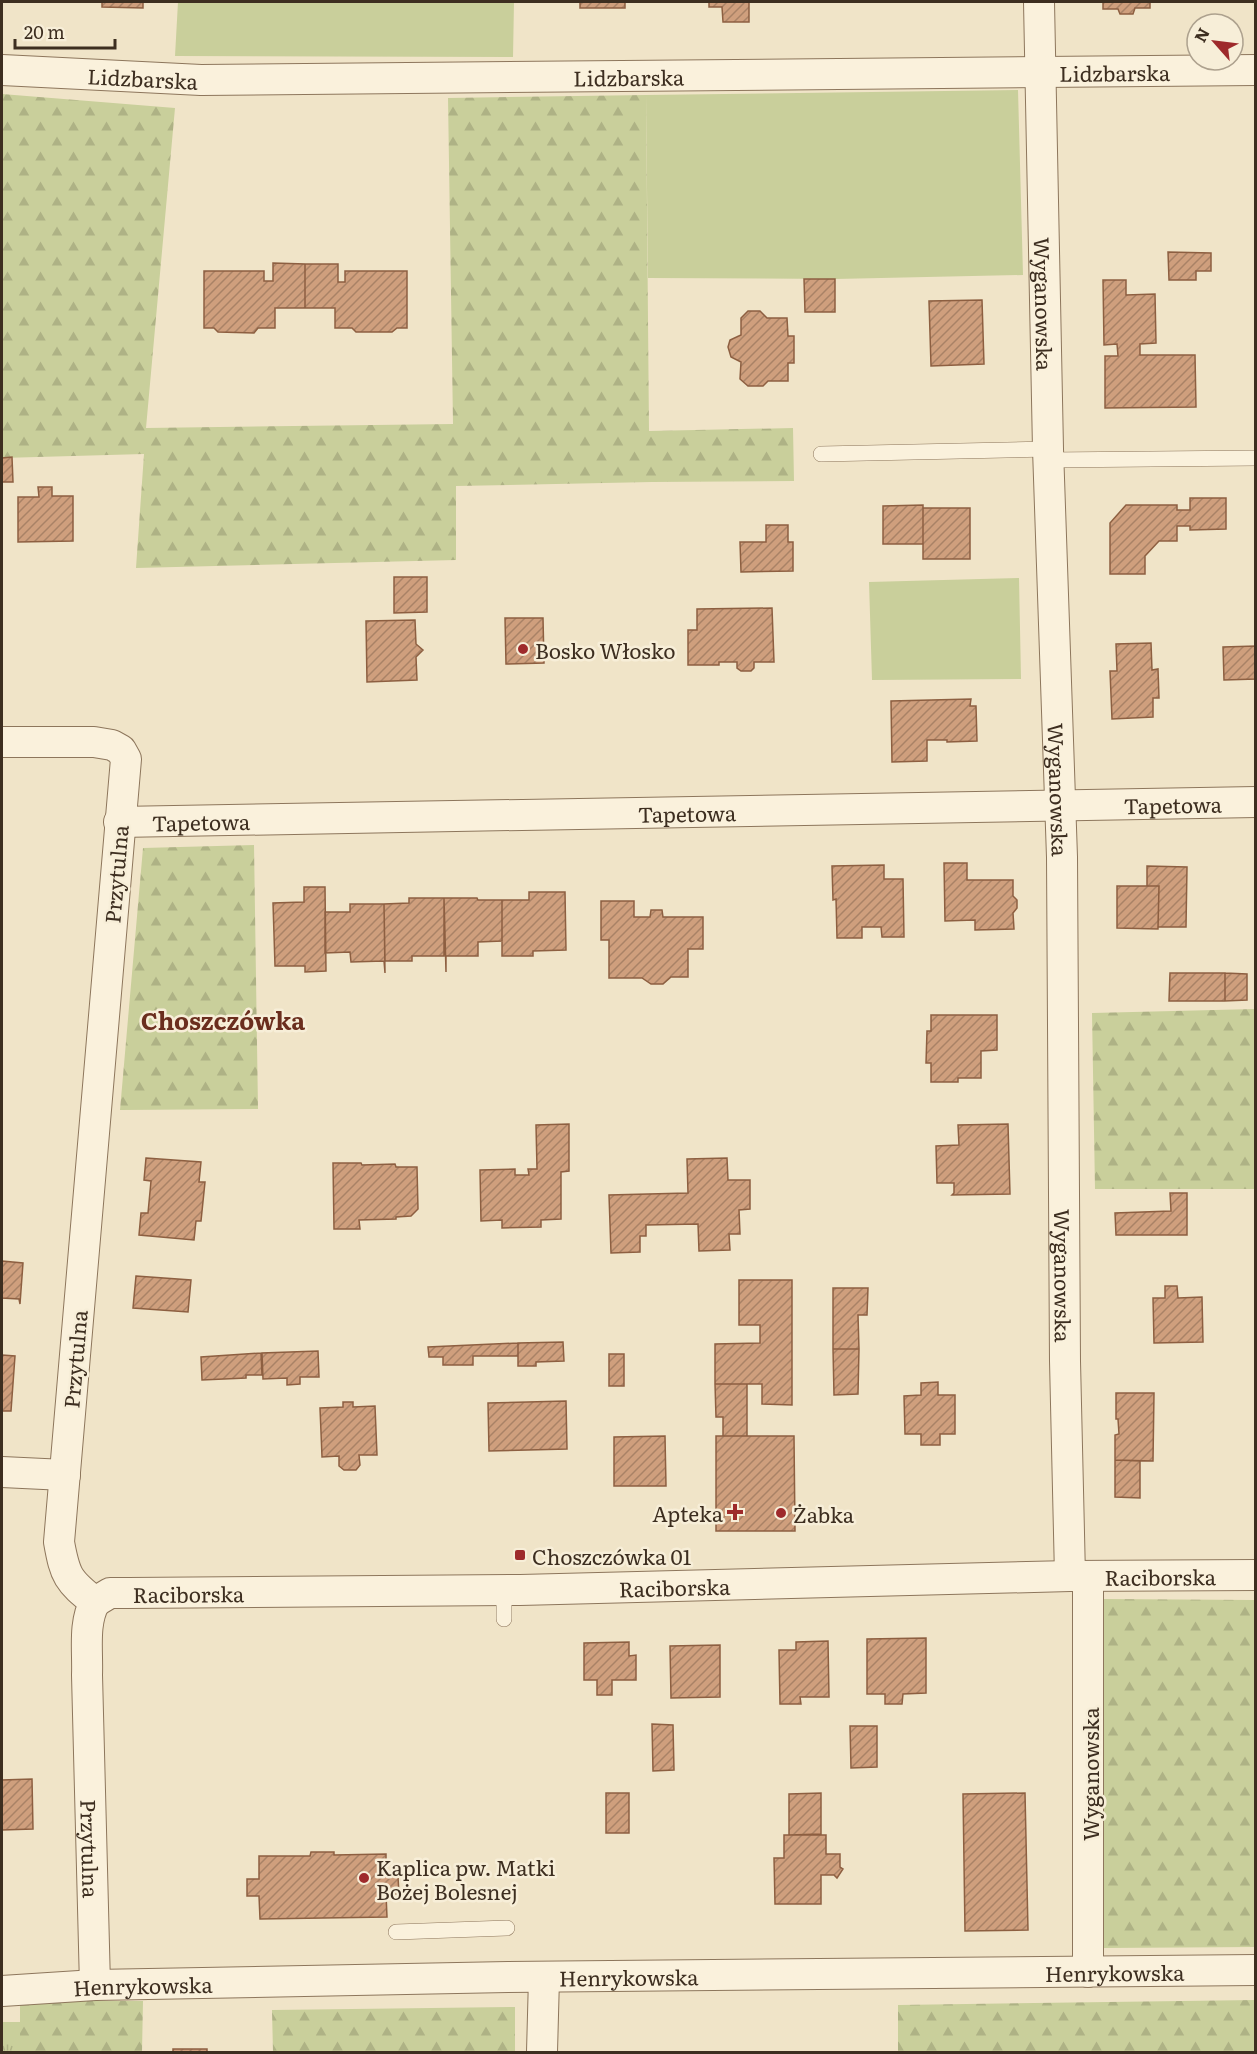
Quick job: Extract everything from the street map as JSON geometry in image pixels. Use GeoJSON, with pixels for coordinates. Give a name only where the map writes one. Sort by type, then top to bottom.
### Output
{"type":"FeatureCollection","features":[{"type":"Feature","properties":{"kind":"street","name":"Wyganowska"},"geometry":{"type":"LineString","coordinates":[[1039,2],[1049,455],[1061,805],[1065,1361],[1079,1576],[1088,1972]]}},
{"type":"Feature","properties":{"kind":"street","name":"Lidzbarska"},"geometry":{"type":"LineString","coordinates":[[2,70],[201,80],[1040,70],[1256,70]]}},
{"type":"Feature","properties":{"kind":"street","name":"Przytulna"},"geometry":{"type":"LineString","coordinates":[[2,742],[94,742],[112,745],[121,750],[126,759],[59,1542],[63,1565],[73,1584],[94,1602],[88,1627],[87,1675],[95,1984]]}},
{"type":"Feature","properties":{"kind":"street","name":"Tapetowa"},"geometry":{"type":"LineString","coordinates":[[119,822],[1256,802]]}},
{"type":"Feature","properties":{"kind":"street"},"geometry":{"type":"LineString","coordinates":[[2,1472],[65,1475]]}},
{"type":"Feature","properties":{"kind":"street","name":"Raciborska"},"geometry":{"type":"LineString","coordinates":[[94,1602],[110,1593],[128,1593],[504,1604],[1079,1576],[1256,1575]]}},
{"type":"Feature","properties":{"kind":"street","name":"Henrykowska"},"geometry":{"type":"LineString","coordinates":[[2,1990],[95,1984],[1256,1970]]}},
{"type":"Feature","properties":{"kind":"street"},"geometry":{"type":"LineString","coordinates":[[542,2052],[544,1978]]}},
{"type":"Feature","properties":{"kind":"lane"},"geometry":{"type":"LineString","coordinates":[[821,454],[1256,458]]}},
{"type":"Feature","properties":{"kind":"lane"},"geometry":{"type":"LineString","coordinates":[[396,1932],[507,1928]]}},
{"type":"Feature","properties":{"kind":"green space"},"geometry":{"type":"Polygon","coordinates":[[[178,2],[514,2],[513,57],[175,56],[178,2]]]}},
{"type":"Feature","properties":{"kind":"green space"},"geometry":{"type":"Polygon","coordinates":[[[1018,90],[1023,275],[835,279],[648,278],[646,95],[1018,90]]]}},
{"type":"Feature","properties":{"kind":"green space"},"geometry":{"type":"Polygon","coordinates":[[[2,94],[175,108],[146,428],[453,424],[448,98],[646,95],[649,431],[793,428],[794,481],[456,486],[456,560],[136,568],[144,454],[2,458],[2,94]]]}},
{"type":"Feature","properties":{"kind":"green space"},"geometry":{"type":"Polygon","coordinates":[[[1019,578],[1021,679],[872,680],[869,582],[1019,578]]]}},
{"type":"Feature","properties":{"kind":"green space"},"geometry":{"type":"Polygon","coordinates":[[[254,845],[258,1109],[120,1110],[143,848],[254,845]]]}},
{"type":"Feature","properties":{"kind":"green space"},"geometry":{"type":"Polygon","coordinates":[[[1255,1009],[1255,1189],[1095,1189],[1092,1013],[1255,1009]]]}},
{"type":"Feature","properties":{"kind":"green space"},"geometry":{"type":"Polygon","coordinates":[[[1103,1599],[1255,1600],[1255,1947],[1102,1948],[1103,1599]]]}},
{"type":"Feature","properties":{"kind":"green space"},"geometry":{"type":"Polygon","coordinates":[[[1255,2000],[1255,2052],[898,2052],[898,2005],[1255,2000]]]}},
{"type":"Feature","properties":{"kind":"green space"},"geometry":{"type":"Polygon","coordinates":[[[20,2001],[143,2001],[142,2052],[20,2052],[20,2001]]]}},
{"type":"Feature","properties":{"kind":"green space"},"geometry":{"type":"Polygon","coordinates":[[[515,2007],[515,2052],[273,2052],[272,2010],[515,2007]]]}},
{"type":"Feature","properties":{"kind":"green space"},"geometry":{"type":"Polygon","coordinates":[[[2,2022],[20,2022],[20,2052],[2,2052],[2,2022]]]}},
{"type":"Feature","properties":{"kind":"building"},"geometry":{"type":"Polygon","coordinates":[[[102,2],[143,2],[143,8],[102,7],[102,2]]]}},
{"type":"Feature","properties":{"kind":"building"},"geometry":{"type":"Polygon","coordinates":[[[580,2],[625,2],[625,8],[580,8],[580,2]]]}},
{"type":"Feature","properties":{"kind":"building"},"geometry":{"type":"Polygon","coordinates":[[[709,2],[749,2],[749,22],[723,22],[722,7],[709,7],[709,2]]]}},
{"type":"Feature","properties":{"kind":"building"},"geometry":{"type":"Polygon","coordinates":[[[1103,2],[1150,2],[1150,8],[1135,8],[1133,14],[1120,14],[1118,9],[1103,9],[1103,2]]]}},
{"type":"Feature","properties":{"kind":"building"},"geometry":{"type":"Polygon","coordinates":[[[1168,252],[1211,253],[1211,271],[1196,271],[1196,280],[1169,280],[1168,252]]]}},
{"type":"Feature","properties":{"kind":"building"},"geometry":{"type":"Polygon","coordinates":[[[273,263],[305,264],[305,308],[275,308],[275,328],[258,328],[254,333],[218,332],[214,328],[204,328],[204,271],[264,271],[264,281],[273,281],[273,263]]]}},
{"type":"Feature","properties":{"kind":"building"},"geometry":{"type":"Polygon","coordinates":[[[305,264],[338,264],[338,282],[345,282],[345,271],[407,271],[407,328],[397,328],[392,332],[356,332],[352,328],[335,328],[335,308],[305,308],[305,264]]]}},
{"type":"Feature","properties":{"kind":"building"},"geometry":{"type":"Polygon","coordinates":[[[804,279],[835,279],[835,312],[805,312],[804,279]]]}},
{"type":"Feature","properties":{"kind":"building"},"geometry":{"type":"Polygon","coordinates":[[[1103,280],[1126,280],[1126,295],[1155,294],[1156,343],[1140,344],[1140,355],[1195,355],[1196,407],[1105,408],[1105,356],[1118,356],[1117,344],[1104,345],[1103,280]]]}},
{"type":"Feature","properties":{"kind":"building"},"geometry":{"type":"Polygon","coordinates":[[[982,300],[984,364],[931,366],[929,301],[982,300]]]}},
{"type":"Feature","properties":{"kind":"building"},"geometry":{"type":"Polygon","coordinates":[[[748,311],[760,311],[767,318],[787,318],[788,336],[794,336],[794,363],[788,363],[788,381],[768,381],[763,386],[748,386],[740,379],[741,362],[731,357],[728,347],[730,340],[741,335],[741,318],[748,311]]]}},
{"type":"Feature","properties":{"kind":"building"},"geometry":{"type":"Polygon","coordinates":[[[12,457],[13,482],[2,482],[2,458],[12,457]]]}},
{"type":"Feature","properties":{"kind":"building"},"geometry":{"type":"Polygon","coordinates":[[[38,487],[52,487],[52,496],[73,496],[73,541],[18,542],[18,497],[39,497],[38,487]]]}},
{"type":"Feature","properties":{"kind":"building"},"geometry":{"type":"Polygon","coordinates":[[[1190,498],[1226,498],[1226,529],[1190,530],[1190,526],[1177,526],[1177,541],[1159,541],[1145,556],[1145,574],[1110,574],[1110,523],[1126,505],[1177,505],[1177,510],[1190,510],[1190,498]]]}},
{"type":"Feature","properties":{"kind":"building"},"geometry":{"type":"Polygon","coordinates":[[[923,505],[923,544],[883,544],[883,506],[923,505]]]}},
{"type":"Feature","properties":{"kind":"building"},"geometry":{"type":"Polygon","coordinates":[[[923,508],[970,508],[970,559],[923,559],[923,508]]]}},
{"type":"Feature","properties":{"kind":"building"},"geometry":{"type":"Polygon","coordinates":[[[766,525],[788,525],[788,542],[793,542],[793,571],[741,572],[740,542],[766,542],[766,525]]]}},
{"type":"Feature","properties":{"kind":"building"},"geometry":{"type":"Polygon","coordinates":[[[394,577],[427,577],[427,612],[394,613],[394,577]]]}},
{"type":"Feature","properties":{"kind":"building"},"geometry":{"type":"Polygon","coordinates":[[[772,608],[774,662],[754,662],[754,668],[751,671],[741,671],[737,668],[737,662],[719,662],[719,665],[688,665],[688,630],[697,630],[697,609],[772,608]]]}},
{"type":"Feature","properties":{"kind":"building"},"geometry":{"type":"Polygon","coordinates":[[[505,618],[543,618],[544,663],[506,664],[505,618]]]}},
{"type":"Feature","properties":{"kind":"building"},"geometry":{"type":"Polygon","coordinates":[[[415,620],[416,644],[423,650],[416,657],[417,680],[367,682],[366,621],[415,620]]]}},
{"type":"Feature","properties":{"kind":"building"},"geometry":{"type":"Polygon","coordinates":[[[1151,643],[1152,670],[1158,669],[1159,698],[1153,698],[1153,717],[1112,719],[1110,671],[1117,671],[1116,644],[1151,643]]]}},
{"type":"Feature","properties":{"kind":"building"},"geometry":{"type":"Polygon","coordinates":[[[1256,646],[1256,679],[1224,680],[1223,647],[1256,646]]]}},
{"type":"Feature","properties":{"kind":"building"},"geometry":{"type":"Polygon","coordinates":[[[971,699],[970,706],[976,706],[977,741],[927,740],[927,761],[892,762],[891,701],[971,699]]]}},
{"type":"Feature","properties":{"kind":"building"},"geometry":{"type":"Polygon","coordinates":[[[944,863],[967,863],[967,880],[1013,880],[1013,896],[1017,900],[1017,908],[1013,913],[1014,929],[975,930],[975,920],[945,921],[944,863]]]}},
{"type":"Feature","properties":{"kind":"building"},"geometry":{"type":"Polygon","coordinates":[[[884,865],[884,879],[903,879],[904,937],[882,937],[881,927],[862,927],[862,938],[837,938],[832,866],[884,865]]]}},
{"type":"Feature","properties":{"kind":"building"},"geometry":{"type":"Polygon","coordinates":[[[1147,866],[1187,867],[1186,927],[1158,927],[1159,886],[1147,886],[1147,866]]]}},
{"type":"Feature","properties":{"kind":"building"},"geometry":{"type":"Polygon","coordinates":[[[1117,886],[1159,886],[1158,929],[1117,928],[1117,886]]]}},
{"type":"Feature","properties":{"kind":"building"},"geometry":{"type":"Polygon","coordinates":[[[304,887],[325,887],[326,971],[305,972],[305,966],[275,966],[273,903],[304,902],[304,887]]]}},
{"type":"Feature","properties":{"kind":"building"},"geometry":{"type":"Polygon","coordinates":[[[529,892],[565,892],[566,950],[533,951],[533,956],[502,956],[502,900],[529,900],[529,892]]]}},
{"type":"Feature","properties":{"kind":"building"},"geometry":{"type":"Polygon","coordinates":[[[409,898],[444,898],[444,956],[412,956],[412,961],[385,961],[384,904],[409,903],[409,898]]]}},
{"type":"Feature","properties":{"kind":"building"},"geometry":{"type":"Polygon","coordinates":[[[444,898],[502,900],[502,941],[478,942],[478,956],[446,956],[446,972],[444,898]]]}},
{"type":"Feature","properties":{"kind":"building"},"geometry":{"type":"Polygon","coordinates":[[[601,901],[634,901],[634,917],[650,917],[651,910],[662,910],[663,917],[703,917],[703,949],[688,949],[688,977],[671,977],[663,984],[651,984],[642,978],[609,978],[609,940],[601,940],[601,901]]]}},
{"type":"Feature","properties":{"kind":"building"},"geometry":{"type":"Polygon","coordinates":[[[350,904],[384,904],[385,973],[384,961],[351,962],[350,952],[325,953],[325,912],[350,912],[350,904]]]}},
{"type":"Feature","properties":{"kind":"building"},"geometry":{"type":"Polygon","coordinates":[[[1170,973],[1225,973],[1225,1001],[1169,1001],[1170,973]]]}},
{"type":"Feature","properties":{"kind":"building"},"geometry":{"type":"Polygon","coordinates":[[[1225,973],[1247,974],[1247,1000],[1225,1001],[1225,973]]]}},
{"type":"Feature","properties":{"kind":"building"},"geometry":{"type":"Polygon","coordinates":[[[931,1015],[997,1015],[997,1050],[981,1051],[981,1078],[958,1078],[958,1082],[931,1082],[931,1063],[926,1063],[927,1031],[931,1031],[931,1015]]]}},
{"type":"Feature","properties":{"kind":"building"},"geometry":{"type":"Polygon","coordinates":[[[569,1124],[569,1171],[561,1172],[561,1219],[541,1220],[541,1227],[502,1228],[502,1220],[481,1221],[480,1170],[515,1169],[515,1175],[529,1175],[528,1169],[537,1169],[536,1125],[569,1124]]]}},
{"type":"Feature","properties":{"kind":"building"},"geometry":{"type":"Polygon","coordinates":[[[1008,1124],[1010,1194],[952,1195],[954,1183],[937,1183],[936,1146],[959,1145],[958,1125],[1008,1124]]]}},
{"type":"Feature","properties":{"kind":"building"},"geometry":{"type":"Polygon","coordinates":[[[146,1158],[201,1162],[199,1182],[205,1182],[201,1221],[196,1221],[194,1240],[139,1235],[141,1213],[148,1213],[151,1181],[144,1180],[146,1158]]]}},
{"type":"Feature","properties":{"kind":"building"},"geometry":{"type":"Polygon","coordinates":[[[727,1158],[728,1180],[750,1180],[750,1209],[739,1210],[740,1234],[729,1234],[730,1250],[699,1251],[698,1224],[646,1225],[646,1236],[640,1236],[640,1252],[611,1253],[609,1195],[688,1193],[687,1159],[727,1158]]]}},
{"type":"Feature","properties":{"kind":"building"},"geometry":{"type":"Polygon","coordinates":[[[333,1163],[395,1164],[396,1167],[417,1167],[418,1209],[411,1216],[396,1217],[396,1219],[359,1220],[360,1229],[334,1229],[333,1163]]]}},
{"type":"Feature","properties":{"kind":"building"},"geometry":{"type":"Polygon","coordinates":[[[1170,1193],[1187,1193],[1187,1235],[1116,1235],[1115,1213],[1171,1211],[1170,1193]]]}},
{"type":"Feature","properties":{"kind":"building"},"geometry":{"type":"Polygon","coordinates":[[[2,1261],[23,1263],[20,1304],[19,1299],[2,1298],[2,1261]]]}},
{"type":"Feature","properties":{"kind":"building"},"geometry":{"type":"Polygon","coordinates":[[[136,1276],[191,1280],[188,1312],[133,1308],[136,1276]]]}},
{"type":"Feature","properties":{"kind":"building"},"geometry":{"type":"Polygon","coordinates":[[[739,1280],[792,1280],[792,1405],[762,1404],[762,1384],[715,1384],[715,1344],[760,1343],[760,1325],[739,1325],[739,1280]]]}},
{"type":"Feature","properties":{"kind":"building"},"geometry":{"type":"Polygon","coordinates":[[[1165,1286],[1177,1286],[1178,1298],[1202,1297],[1203,1342],[1154,1343],[1153,1298],[1165,1298],[1165,1286]]]}},
{"type":"Feature","properties":{"kind":"building"},"geometry":{"type":"Polygon","coordinates":[[[833,1288],[868,1288],[867,1315],[858,1315],[859,1349],[833,1349],[833,1288]]]}},
{"type":"Feature","properties":{"kind":"building"},"geometry":{"type":"Polygon","coordinates":[[[563,1342],[564,1361],[536,1362],[536,1366],[518,1366],[518,1343],[563,1342]]]}},
{"type":"Feature","properties":{"kind":"building"},"geometry":{"type":"Polygon","coordinates":[[[518,1343],[518,1356],[473,1356],[473,1365],[443,1365],[443,1357],[429,1357],[428,1347],[518,1343]]]}},
{"type":"Feature","properties":{"kind":"building"},"geometry":{"type":"Polygon","coordinates":[[[833,1349],[859,1349],[858,1394],[834,1395],[833,1349]]]}},
{"type":"Feature","properties":{"kind":"building"},"geometry":{"type":"Polygon","coordinates":[[[318,1351],[319,1377],[300,1377],[300,1384],[287,1385],[287,1378],[263,1379],[262,1353],[318,1351]]]}},
{"type":"Feature","properties":{"kind":"building"},"geometry":{"type":"Polygon","coordinates":[[[261,1353],[262,1375],[202,1380],[201,1357],[261,1353]]]}},
{"type":"Feature","properties":{"kind":"building"},"geometry":{"type":"Polygon","coordinates":[[[609,1354],[624,1354],[624,1386],[609,1386],[609,1354]]]}},
{"type":"Feature","properties":{"kind":"building"},"geometry":{"type":"Polygon","coordinates":[[[2,1355],[15,1356],[11,1411],[2,1411],[2,1355]]]}},
{"type":"Feature","properties":{"kind":"building"},"geometry":{"type":"Polygon","coordinates":[[[938,1382],[938,1395],[955,1395],[955,1434],[940,1434],[940,1445],[921,1445],[921,1434],[905,1434],[904,1396],[921,1395],[921,1383],[938,1382]]]}},
{"type":"Feature","properties":{"kind":"building"},"geometry":{"type":"Polygon","coordinates":[[[715,1384],[747,1384],[747,1436],[723,1436],[723,1417],[716,1417],[715,1384]]]}},
{"type":"Feature","properties":{"kind":"building"},"geometry":{"type":"Polygon","coordinates":[[[1116,1393],[1154,1393],[1153,1461],[1115,1460],[1115,1435],[1119,1434],[1118,1419],[1116,1419],[1116,1393]]]}},
{"type":"Feature","properties":{"kind":"building"},"geometry":{"type":"Polygon","coordinates":[[[566,1401],[567,1449],[489,1451],[488,1403],[566,1401]]]}},
{"type":"Feature","properties":{"kind":"building"},"geometry":{"type":"Polygon","coordinates":[[[343,1402],[353,1402],[353,1407],[375,1406],[377,1455],[359,1455],[360,1465],[356,1470],[344,1470],[339,1466],[339,1456],[322,1457],[320,1408],[343,1407],[343,1402]]]}},
{"type":"Feature","properties":{"kind":"building"},"geometry":{"type":"Polygon","coordinates":[[[665,1436],[666,1486],[614,1486],[614,1437],[665,1436]]]}},
{"type":"Feature","properties":{"kind":"building"},"geometry":{"type":"Polygon","coordinates":[[[716,1436],[794,1436],[795,1531],[716,1531],[716,1436]]]}},
{"type":"Feature","properties":{"kind":"building"},"geometry":{"type":"Polygon","coordinates":[[[1115,1460],[1140,1461],[1140,1498],[1115,1497],[1115,1460]]]}},
{"type":"Feature","properties":{"kind":"building"},"geometry":{"type":"Polygon","coordinates":[[[926,1638],[926,1693],[903,1694],[902,1704],[885,1704],[885,1694],[867,1694],[867,1639],[926,1638]]]}},
{"type":"Feature","properties":{"kind":"building"},"geometry":{"type":"Polygon","coordinates":[[[828,1641],[829,1697],[800,1697],[801,1704],[780,1704],[779,1650],[796,1650],[796,1642],[828,1641]]]}},
{"type":"Feature","properties":{"kind":"building"},"geometry":{"type":"Polygon","coordinates":[[[629,1642],[629,1656],[636,1655],[636,1680],[612,1680],[612,1695],[597,1695],[597,1680],[584,1680],[584,1643],[629,1642]]]}},
{"type":"Feature","properties":{"kind":"building"},"geometry":{"type":"Polygon","coordinates":[[[720,1645],[720,1697],[671,1698],[670,1646],[720,1645]]]}},
{"type":"Feature","properties":{"kind":"building"},"geometry":{"type":"Polygon","coordinates":[[[652,1724],[673,1725],[674,1770],[653,1771],[652,1724]]]}},
{"type":"Feature","properties":{"kind":"building"},"geometry":{"type":"Polygon","coordinates":[[[850,1726],[877,1726],[877,1767],[851,1768],[850,1726]]]}},
{"type":"Feature","properties":{"kind":"building"},"geometry":{"type":"Polygon","coordinates":[[[32,1779],[33,1829],[2,1830],[2,1780],[32,1779]]]}},
{"type":"Feature","properties":{"kind":"building"},"geometry":{"type":"Polygon","coordinates":[[[606,1793],[629,1793],[629,1833],[606,1833],[606,1793]]]}},
{"type":"Feature","properties":{"kind":"building"},"geometry":{"type":"Polygon","coordinates":[[[821,1793],[821,1834],[789,1835],[789,1794],[821,1793]]]}},
{"type":"Feature","properties":{"kind":"building"},"geometry":{"type":"Polygon","coordinates":[[[1025,1793],[1028,1930],[965,1931],[963,1794],[1025,1793]]]}},
{"type":"Feature","properties":{"kind":"building"},"geometry":{"type":"Polygon","coordinates":[[[784,1835],[826,1835],[826,1854],[840,1854],[840,1867],[843,1869],[837,1878],[834,1875],[821,1875],[821,1904],[775,1904],[774,1858],[784,1858],[784,1835]]]}},
{"type":"Feature","properties":{"kind":"building"},"geometry":{"type":"Polygon","coordinates":[[[311,1852],[334,1852],[334,1855],[386,1854],[386,1877],[398,1877],[399,1894],[386,1894],[387,1917],[260,1919],[259,1896],[247,1896],[247,1879],[259,1879],[259,1856],[310,1856],[311,1852]]]}},
{"type":"Feature","properties":{"kind":"building"},"geometry":{"type":"Polygon","coordinates":[[[173,2049],[207,2049],[207,2052],[173,2052],[173,2049]]]}},
{"type":"Feature","properties":{"kind":"place","name":"Bosko Włosko"},"geometry":{"type":"Point","coordinates":[523,649]}},
{"type":"Feature","properties":{"kind":"place","name":"Apteka"},"geometry":{"type":"Point","coordinates":[735,1512]}},
{"type":"Feature","properties":{"kind":"place","name":"Żabka"},"geometry":{"type":"Point","coordinates":[781,1513]}},
{"type":"Feature","properties":{"kind":"place","name":"Choszczówka 01"},"geometry":{"type":"Point","coordinates":[520,1555]}},
{"type":"Feature","properties":{"kind":"place","name":"Kaplica pw. Matki Bożej Bolesnej"},"geometry":{"type":"Point","coordinates":[364,1878]}},
{"type":"Feature","properties":{"kind":"district","name":"Choszczówka"},"geometry":{"type":"Point","coordinates":[223,1019]}}]}
